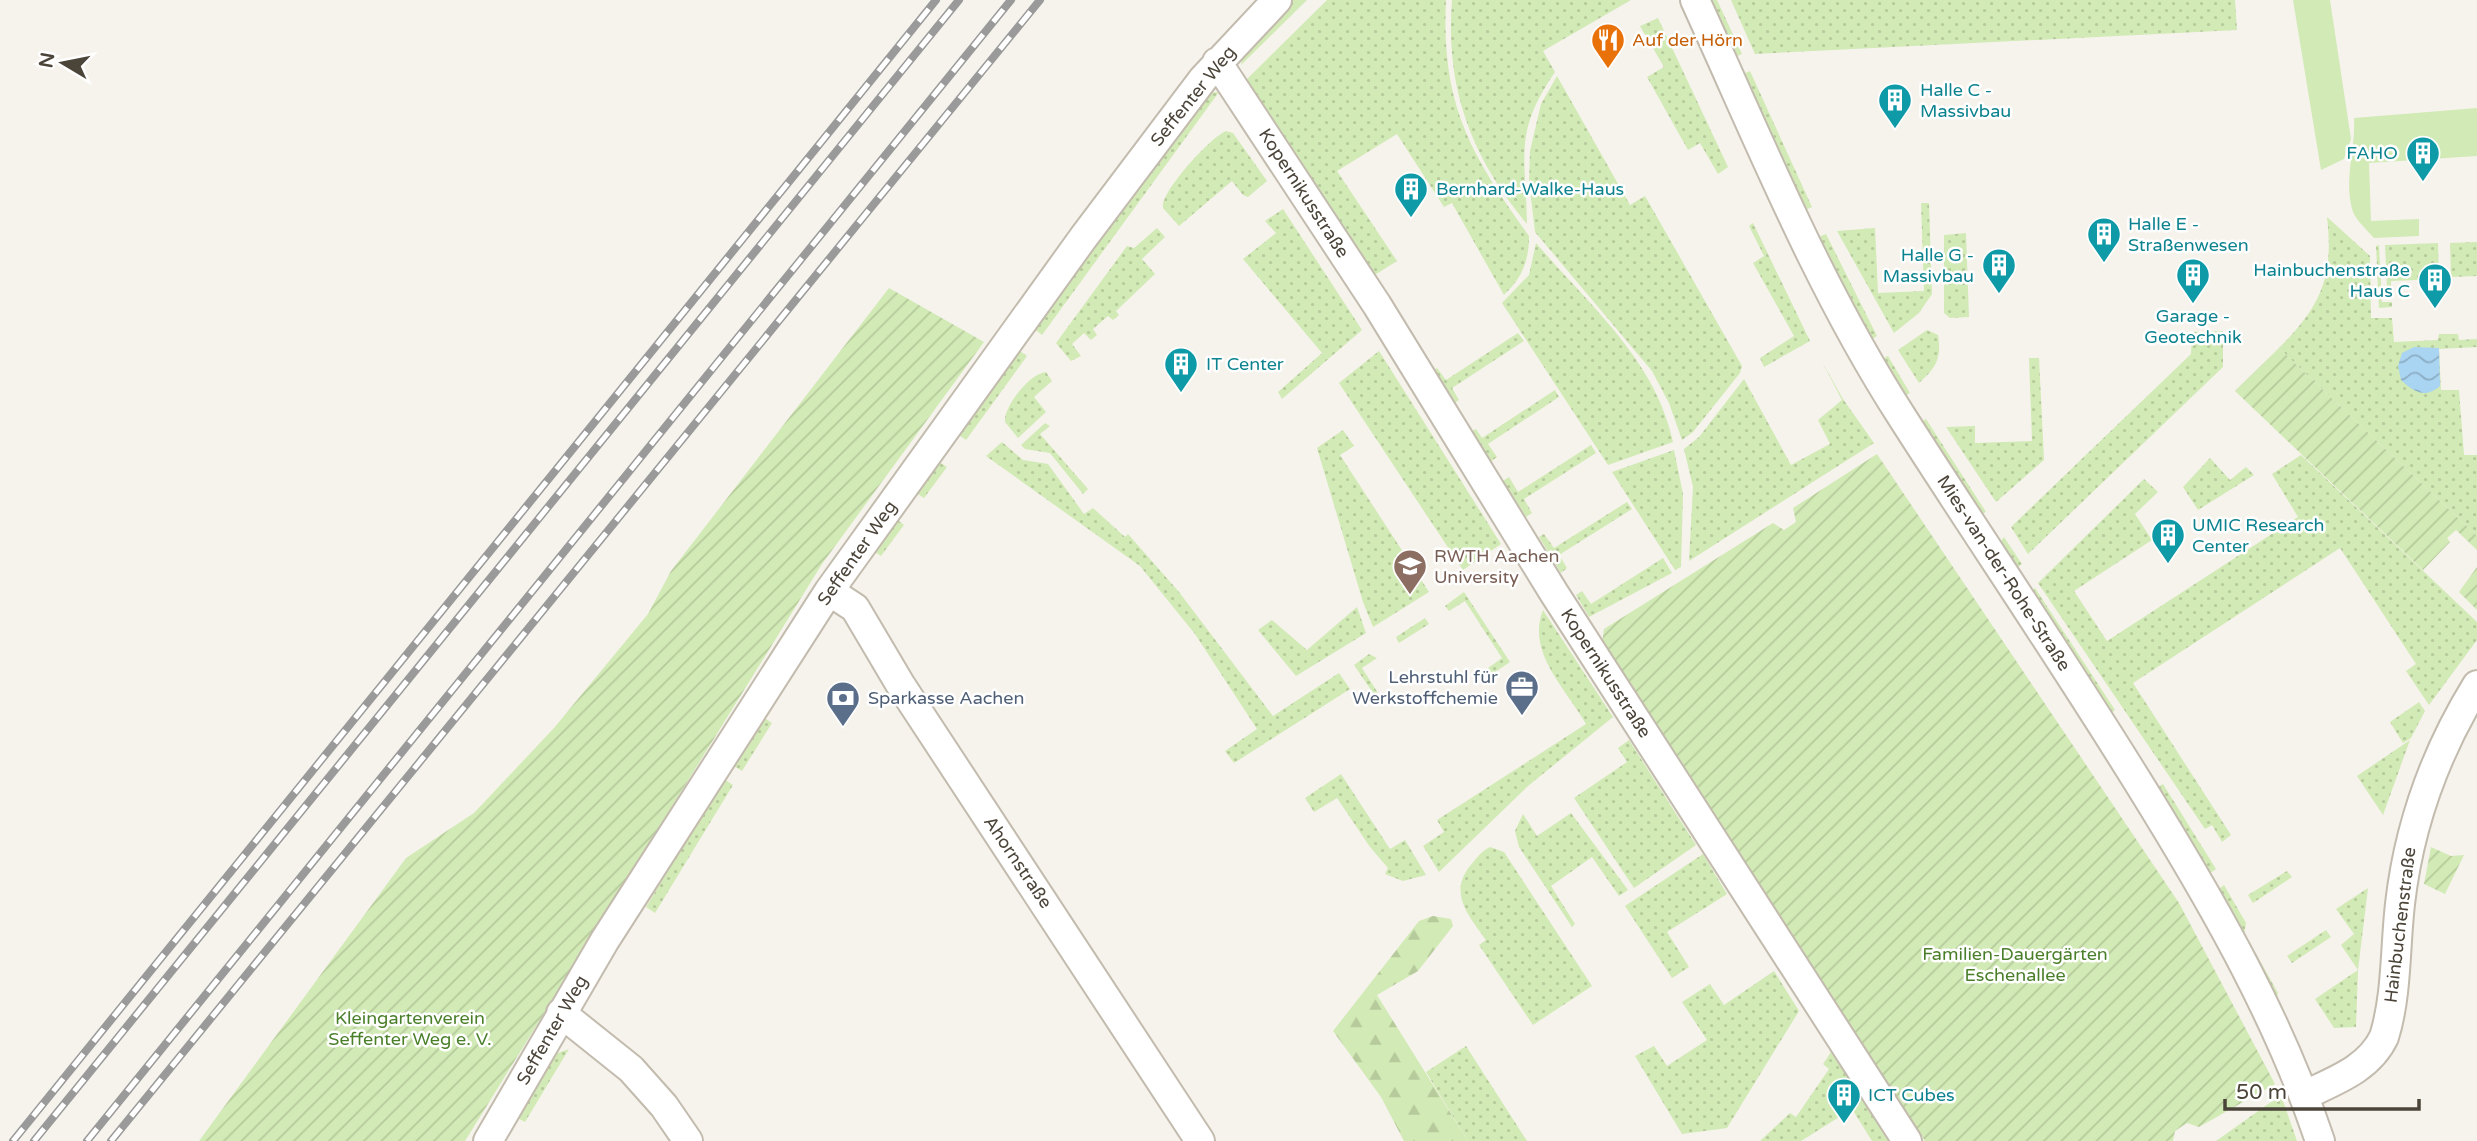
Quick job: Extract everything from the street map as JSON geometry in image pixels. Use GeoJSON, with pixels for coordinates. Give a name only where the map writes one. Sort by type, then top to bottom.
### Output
{"type":"FeatureCollection","features":[{"type":"Feature","properties":{"kind":"street","name":"Seffenter Weg"},"geometry":{"type":"LineString","coordinates":[[488,1141],[561,1013],[829,591],[1083,238],[1217,62],[1277,0]]}},
{"type":"Feature","properties":{"kind":"street","name":"Mies-van-der-Rohe-Straße"},"geometry":{"type":"LineString","coordinates":[[1695,0],[1820,268],[1868,359],[1900,414],[2116,745],[2203,888],[2268,1013],[2305,1095],[2320,1141]]}},
{"type":"Feature","properties":{"kind":"street","name":"Kopernikusstraße"},"geometry":{"type":"LineString","coordinates":[[1217,62],[1377,305],[1554,593],[1907,1141]]}},
{"type":"Feature","properties":{"kind":"street","name":"Ahornstraße"},"geometry":{"type":"LineString","coordinates":[[829,591],[855,608],[900,684],[1200,1141]]}},
{"type":"Feature","properties":{"kind":"street","name":"Hainbuchenstraße"},"geometry":{"type":"LineString","coordinates":[[2305,1095],[2354,1070],[2371,1057],[2384,1037],[2403,881],[2414,827],[2433,768],[2477,685]]}},
{"type":"Feature","properties":{"kind":"street"},"geometry":{"type":"LineString","coordinates":[[561,1013],[631,1069],[664,1106],[688,1141]]}},
{"type":"Feature","properties":{"kind":"green space"},"geometry":{"type":"Polygon","coordinates":[[[1291,0],[1307,0],[1241,65],[1245,46],[1291,0]]]}},
{"type":"Feature","properties":{"kind":"green space"},"geometry":{"type":"Polygon","coordinates":[[[1327,0],[1446,0],[1449,69],[1464,126],[1490,179],[1529,236],[1528,253],[1523,268],[1516,282],[1504,295],[1452,203],[1444,207],[1397,134],[1337,171],[1397,261],[1373,276],[1245,81],[1327,0]]]}},
{"type":"Feature","properties":{"kind":"green space"},"geometry":{"type":"Polygon","coordinates":[[[1452,0],[1631,0],[1543,51],[1555,72],[1542,93],[1527,129],[1524,162],[1527,224],[1491,173],[1466,119],[1453,62],[1452,0]]]}},
{"type":"Feature","properties":{"kind":"green space"},"geometry":{"type":"Polygon","coordinates":[[[1709,0],[1717,0],[1742,54],[1735,57],[1709,0]]]}},
{"type":"Feature","properties":{"kind":"green space"},"geometry":{"type":"Polygon","coordinates":[[[1731,0],[2235,0],[2237,30],[1755,54],[1731,0]]]}},
{"type":"Feature","properties":{"kind":"green space"},"geometry":{"type":"Polygon","coordinates":[[[2293,0],[2330,0],[2351,139],[2344,159],[2321,170],[2293,0]]]}},
{"type":"Feature","properties":{"kind":"green space"},"geometry":{"type":"Polygon","coordinates":[[[1658,18],[1728,167],[1718,174],[1700,143],[1688,150],[1647,77],[1664,67],[1640,26],[1658,18]]]}},
{"type":"Feature","properties":{"kind":"green space"},"geometry":{"type":"Polygon","coordinates":[[[1750,71],[1812,207],[1805,210],[1743,74],[1750,71]]]}},
{"type":"Feature","properties":{"kind":"green space"},"geometry":{"type":"Polygon","coordinates":[[[1557,76],[1630,205],[1645,196],[1742,366],[1740,373],[1693,432],[1682,440],[1669,403],[1652,371],[1535,232],[1529,181],[1530,151],[1541,104],[1557,76]]]}},
{"type":"Feature","properties":{"kind":"green space"},"geometry":{"type":"Polygon","coordinates":[[[1219,92],[1042,335],[1033,328],[1209,93],[1219,92]]]}},
{"type":"Feature","properties":{"kind":"green space"},"geometry":{"type":"Polygon","coordinates":[[[2477,108],[2477,156],[2369,163],[2371,221],[2419,219],[2419,236],[2374,238],[2354,215],[2350,200],[2349,176],[2354,118],[2477,108]]]}},
{"type":"Feature","properties":{"kind":"green space"},"geometry":{"type":"Polygon","coordinates":[[[1226,131],[1233,133],[1267,181],[1248,197],[1243,195],[1232,181],[1179,226],[1163,208],[1164,200],[1188,166],[1209,143],[1226,131]]]}},
{"type":"Feature","properties":{"kind":"green space"},"geometry":{"type":"Polygon","coordinates":[[[1921,203],[1929,203],[1932,294],[1919,313],[1894,333],[1837,231],[1875,228],[1878,293],[1924,291],[1921,203]]]}},
{"type":"Feature","properties":{"kind":"green space"},"geometry":{"type":"Polygon","coordinates":[[[1283,209],[1362,330],[1282,399],[1278,392],[1322,353],[1243,259],[1276,233],[1265,221],[1283,209]]]}},
{"type":"Feature","properties":{"kind":"green space"},"geometry":{"type":"Polygon","coordinates":[[[2327,217],[2370,256],[2371,318],[2392,318],[2394,342],[2438,340],[2439,334],[2458,334],[2459,340],[2477,339],[2477,347],[2439,349],[2441,390],[2459,390],[2464,455],[2477,455],[2477,536],[2279,348],[2305,318],[2321,289],[2328,257],[2327,217]]]}},
{"type":"Feature","properties":{"kind":"green space"},"geometry":{"type":"Polygon","coordinates":[[[1753,223],[1810,341],[1764,367],[1760,358],[1794,336],[1753,263],[1764,256],[1749,226],[1753,223]]]}},
{"type":"Feature","properties":{"kind":"green space"},"geometry":{"type":"Polygon","coordinates":[[[1157,228],[1165,237],[1142,259],[1155,274],[1116,311],[1119,315],[1113,320],[1108,316],[1093,329],[1097,335],[1091,340],[1084,333],[1072,344],[1081,356],[1071,361],[1056,343],[1127,246],[1134,248],[1157,228]]]}},
{"type":"Feature","properties":{"kind":"green space"},"geometry":{"type":"Polygon","coordinates":[[[1966,233],[1969,317],[1950,318],[1944,313],[1944,235],[1966,233]]]}},
{"type":"Feature","properties":{"kind":"green space"},"geometry":{"type":"Polygon","coordinates":[[[1826,234],[1877,336],[1870,340],[1819,237],[1826,234]]]}},
{"type":"Feature","properties":{"kind":"green space"},"geometry":{"type":"Polygon","coordinates":[[[2477,242],[2477,276],[2451,277],[2450,243],[2477,242]]]}},
{"type":"Feature","properties":{"kind":"green space"},"geometry":{"type":"Polygon","coordinates":[[[1536,243],[1598,311],[1636,359],[1652,385],[1673,442],[1608,465],[1502,303],[1529,275],[1536,243]]]}},
{"type":"Feature","properties":{"kind":"green space"},"geometry":{"type":"Polygon","coordinates":[[[2438,243],[2439,279],[2391,281],[2391,289],[2387,289],[2385,245],[2438,243]]]}},
{"type":"Feature","properties":{"kind":"green space"},"geometry":{"type":"Polygon","coordinates":[[[2379,245],[2382,302],[2392,302],[2392,307],[2379,308],[2376,246],[2379,245]]]}},
{"type":"Feature","properties":{"kind":"green space","name":"Kleingartenverein Seffenter Weg e. V."},"geometry":{"type":"Polygon","coordinates":[[[889,288],[984,342],[822,564],[465,1141],[199,1141],[406,858],[474,813],[554,728],[648,614],[671,571],[889,288]]]}},
{"type":"Feature","properties":{"kind":"green space"},"geometry":{"type":"Polygon","coordinates":[[[1927,330],[1938,335],[1939,350],[1934,367],[1919,383],[1898,350],[1927,330]]]}},
{"type":"Feature","properties":{"kind":"green space"},"geometry":{"type":"Polygon","coordinates":[[[2223,331],[2223,367],[2028,554],[2011,527],[2191,354],[2192,332],[2223,331]]]}},
{"type":"Feature","properties":{"kind":"green space"},"geometry":{"type":"Polygon","coordinates":[[[1518,333],[1524,341],[1452,388],[1459,400],[1453,404],[1432,371],[1437,368],[1446,380],[1518,333]]]}},
{"type":"Feature","properties":{"kind":"green space"},"geometry":{"type":"Polygon","coordinates":[[[2279,348],[2477,536],[2477,550],[2456,530],[2447,538],[2450,542],[2423,570],[2235,391],[2279,348]]]}},
{"type":"Feature","properties":{"kind":"green space"},"geometry":{"type":"Polygon","coordinates":[[[1017,349],[1027,356],[966,440],[956,433],[1017,349]]]}},
{"type":"Feature","properties":{"kind":"green space"},"geometry":{"type":"Polygon","coordinates":[[[1379,351],[1501,544],[1463,570],[1339,383],[1379,351]]]}},
{"type":"Feature","properties":{"kind":"green space"},"geometry":{"type":"Polygon","coordinates":[[[1888,356],[1910,393],[1904,396],[1882,359],[1888,356]]]}},
{"type":"Feature","properties":{"kind":"green space"},"geometry":{"type":"Polygon","coordinates":[[[2029,358],[2039,358],[2044,460],[1996,502],[1946,427],[1975,426],[1975,443],[2032,441],[2029,358]]]}},
{"type":"Feature","properties":{"kind":"green space"},"geometry":{"type":"Polygon","coordinates":[[[1821,360],[1843,399],[1874,443],[1689,561],[1693,487],[1684,449],[1699,437],[1744,379],[1791,465],[1830,444],[1818,420],[1842,400],[1821,360]]]}},
{"type":"Feature","properties":{"kind":"green space"},"geometry":{"type":"Polygon","coordinates":[[[1046,372],[1052,381],[1034,397],[1046,412],[1018,438],[1005,422],[1008,408],[1025,384],[1046,372]]]}},
{"type":"Feature","properties":{"kind":"green space"},"geometry":{"type":"Polygon","coordinates":[[[1555,390],[1559,397],[1488,444],[1497,457],[1490,462],[1470,432],[1476,429],[1482,438],[1555,390]]]}},
{"type":"Feature","properties":{"kind":"green space"},"geometry":{"type":"Polygon","coordinates":[[[1926,419],[1986,512],[1980,515],[1920,423],[1926,419]]]}},
{"type":"Feature","properties":{"kind":"green space"},"geometry":{"type":"Polygon","coordinates":[[[1045,423],[1050,426],[1040,434],[1088,489],[1083,494],[1050,453],[1025,449],[1021,445],[1045,423]]]}},
{"type":"Feature","properties":{"kind":"green space"},"geometry":{"type":"Polygon","coordinates":[[[1343,430],[1354,446],[1340,455],[1429,592],[1373,627],[1317,448],[1343,430]]]}},
{"type":"Feature","properties":{"kind":"green space"},"geometry":{"type":"Polygon","coordinates":[[[1002,442],[1023,460],[1048,464],[1084,514],[1093,508],[1125,537],[1128,534],[1179,592],[1273,716],[1339,673],[1350,689],[1234,763],[1225,751],[1257,729],[1195,634],[1140,566],[986,456],[1002,442]]]}},
{"type":"Feature","properties":{"kind":"green space"},"geometry":{"type":"Polygon","coordinates":[[[1591,445],[1596,453],[1524,499],[1532,513],[1526,517],[1503,481],[1509,477],[1518,492],[1591,445]]]}},
{"type":"Feature","properties":{"kind":"green space"},"geometry":{"type":"Polygon","coordinates":[[[1674,450],[1683,494],[1681,567],[1675,570],[1612,472],[1674,450]]]}},
{"type":"Feature","properties":{"kind":"green space","name":"Familien-Dauergärten Eschenallee"},"geometry":{"type":"Polygon","coordinates":[[[1877,454],[2179,903],[2275,1084],[2199,1127],[2187,1123],[2175,1131],[2173,1141],[1925,1141],[1602,643],[1604,629],[1773,523],[1784,530],[1796,522],[1793,508],[1877,454]]]}},
{"type":"Feature","properties":{"kind":"green space"},"geometry":{"type":"Polygon","coordinates":[[[2301,455],[2477,622],[2477,640],[2429,705],[2406,671],[2416,664],[2340,548],[2133,683],[2231,835],[2222,842],[2212,825],[2205,829],[2038,583],[2144,479],[2158,492],[2135,514],[2152,540],[2074,591],[2107,641],[2298,517],[2272,474],[2301,455]]]}},
{"type":"Feature","properties":{"kind":"green space"},"geometry":{"type":"Polygon","coordinates":[[[2210,458],[2230,480],[2246,467],[2254,475],[2198,510],[2183,487],[2210,458]]]}},
{"type":"Feature","properties":{"kind":"green space"},"geometry":{"type":"Polygon","coordinates":[[[936,460],[947,467],[924,498],[913,491],[936,460]]]}},
{"type":"Feature","properties":{"kind":"green space"},"geometry":{"type":"Polygon","coordinates":[[[1627,502],[1632,509],[1559,555],[1567,568],[1561,573],[1539,537],[1544,534],[1554,548],[1627,502]]]}},
{"type":"Feature","properties":{"kind":"green space"},"geometry":{"type":"Polygon","coordinates":[[[895,518],[904,525],[881,556],[872,550],[895,518]]]}},
{"type":"Feature","properties":{"kind":"green space"},"geometry":{"type":"Polygon","coordinates":[[[2004,537],[2022,564],[2015,569],[1999,544],[2004,537]]]}},
{"type":"Feature","properties":{"kind":"green space"},"geometry":{"type":"Polygon","coordinates":[[[1663,558],[1672,573],[1589,617],[1576,595],[1582,591],[1591,604],[1663,558]]]}},
{"type":"Feature","properties":{"kind":"green space"},"geometry":{"type":"Polygon","coordinates":[[[2477,567],[2477,610],[2459,592],[2477,567]]]}},
{"type":"Feature","properties":{"kind":"green space"},"geometry":{"type":"Polygon","coordinates":[[[2035,588],[2115,710],[2110,714],[2030,592],[2035,588]]]}},
{"type":"Feature","properties":{"kind":"green space"},"geometry":{"type":"Polygon","coordinates":[[[1464,592],[1510,662],[1492,674],[1488,668],[1502,658],[1465,601],[1449,611],[1445,606],[1464,592]]]}},
{"type":"Feature","properties":{"kind":"green space"},"geometry":{"type":"Polygon","coordinates":[[[1357,607],[1366,633],[1296,676],[1258,630],[1272,620],[1307,650],[1357,607]]]}},
{"type":"Feature","properties":{"kind":"green space"},"geometry":{"type":"Polygon","coordinates":[[[1543,610],[1613,717],[1528,786],[1439,872],[1423,846],[1444,832],[1437,820],[1586,724],[1559,684],[1544,655],[1539,626],[1543,610]]]}},
{"type":"Feature","properties":{"kind":"green space"},"geometry":{"type":"Polygon","coordinates":[[[1425,618],[1429,624],[1399,643],[1396,637],[1425,618]]]}},
{"type":"Feature","properties":{"kind":"green space"},"geometry":{"type":"Polygon","coordinates":[[[1369,654],[1377,658],[1362,668],[1378,693],[1375,696],[1354,665],[1369,654]]]}},
{"type":"Feature","properties":{"kind":"green space"},"geometry":{"type":"Polygon","coordinates":[[[2419,702],[2425,711],[2411,738],[2403,743],[2390,722],[2419,702]]]}},
{"type":"Feature","properties":{"kind":"green space"},"geometry":{"type":"Polygon","coordinates":[[[763,717],[772,723],[742,771],[732,765],[763,717]]]}},
{"type":"Feature","properties":{"kind":"green space"},"geometry":{"type":"Polygon","coordinates":[[[1629,740],[1696,845],[1634,888],[1574,798],[1627,762],[1618,748],[1629,740]]]}},
{"type":"Feature","properties":{"kind":"green space"},"geometry":{"type":"Polygon","coordinates":[[[2410,740],[2383,815],[2357,776],[2410,740]]]}},
{"type":"Feature","properties":{"kind":"green space"},"geometry":{"type":"Polygon","coordinates":[[[1341,774],[1390,849],[1405,840],[1426,875],[1403,881],[1385,874],[1388,868],[1370,847],[1337,798],[1314,812],[1305,798],[1341,774]]]}},
{"type":"Feature","properties":{"kind":"green space"},"geometry":{"type":"Polygon","coordinates":[[[724,779],[733,785],[655,913],[646,907],[724,779]]]}},
{"type":"Feature","properties":{"kind":"green space"},"geometry":{"type":"Polygon","coordinates":[[[2163,784],[2216,869],[2210,873],[2158,787],[2163,784]]]}},
{"type":"Feature","properties":{"kind":"green space"},"geometry":{"type":"Polygon","coordinates":[[[1571,813],[1628,890],[1619,896],[1592,857],[1551,886],[1575,924],[1572,927],[1519,847],[1515,831],[1523,814],[1537,836],[1571,813]]]}},
{"type":"Feature","properties":{"kind":"green space"},"geometry":{"type":"Polygon","coordinates":[[[1490,847],[1504,852],[1592,986],[1533,1025],[1479,945],[1486,940],[1463,904],[1461,886],[1464,876],[1479,855],[1490,847]]]}},
{"type":"Feature","properties":{"kind":"green space"},"geometry":{"type":"Polygon","coordinates":[[[2431,847],[2451,856],[2464,855],[2445,894],[2424,884],[2431,847]]]}},
{"type":"Feature","properties":{"kind":"green space"},"geometry":{"type":"Polygon","coordinates":[[[1703,854],[1727,894],[1667,932],[1689,967],[1672,978],[1625,906],[1703,854]]]}},
{"type":"Feature","properties":{"kind":"green space"},"geometry":{"type":"Polygon","coordinates":[[[2287,871],[2292,877],[2253,903],[2248,895],[2287,871]]]}},
{"type":"Feature","properties":{"kind":"green space"},"geometry":{"type":"Polygon","coordinates":[[[2224,885],[2246,923],[2244,935],[2219,889],[2224,885]]]}},
{"type":"Feature","properties":{"kind":"green space"},"geometry":{"type":"Polygon","coordinates":[[[2368,888],[2358,970],[2341,945],[2354,934],[2336,909],[2368,888]]]}},
{"type":"Feature","properties":{"kind":"green space"},"geometry":{"type":"Polygon","coordinates":[[[1433,916],[1451,919],[1453,926],[1418,971],[1377,995],[1468,1141],[1404,1141],[1381,1097],[1333,1031],[1419,921],[1433,916]]]}},
{"type":"Feature","properties":{"kind":"green space"},"geometry":{"type":"Polygon","coordinates":[[[2326,930],[2331,937],[2292,963],[2287,956],[2326,930]]]}},
{"type":"Feature","properties":{"kind":"green space"},"geometry":{"type":"Polygon","coordinates":[[[2255,952],[2278,993],[2277,997],[2273,997],[2253,955],[2255,952]]]}},
{"type":"Feature","properties":{"kind":"green space"},"geometry":{"type":"Polygon","coordinates":[[[2358,970],[2356,1027],[2334,1028],[2315,999],[2358,970]]]}},
{"type":"Feature","properties":{"kind":"green space"},"geometry":{"type":"Polygon","coordinates":[[[1774,971],[1799,1011],[1727,1128],[1682,1134],[1635,1056],[1654,1046],[1667,1066],[1707,1040],[1682,1002],[1710,984],[1724,1005],[1774,971]]]}},
{"type":"Feature","properties":{"kind":"green space"},"geometry":{"type":"Polygon","coordinates":[[[1466,1046],[1527,1141],[1468,1141],[1426,1072],[1466,1046]]]}},
{"type":"Feature","properties":{"kind":"green space"},"geometry":{"type":"Polygon","coordinates":[[[569,1049],[525,1122],[514,1116],[555,1054],[569,1049]]]}},
{"type":"Feature","properties":{"kind":"green space"},"geometry":{"type":"Polygon","coordinates":[[[1831,1052],[1889,1141],[1872,1141],[1852,1109],[1801,1141],[1760,1141],[1790,1113],[1796,1117],[1829,1069],[1823,1064],[1831,1052]]]}},
{"type":"Feature","properties":{"kind":"green space"},"geometry":{"type":"Polygon","coordinates":[[[2282,1098],[2297,1141],[2216,1141],[2271,1102],[2282,1098]]]}},
{"type":"Feature","properties":{"kind":"water"},"geometry":{"type":"Polygon","coordinates":[[[2414,347],[2439,348],[2440,386],[2435,390],[2424,393],[2415,391],[2401,380],[2398,366],[2402,353],[2414,347]]]}},
{"type":"Feature","properties":{"kind":"railway"},"geometry":{"type":"LineString","coordinates":[[13,1141],[936,0]]}},
{"type":"Feature","properties":{"kind":"railway"},"geometry":{"type":"LineString","coordinates":[[34,1141],[959,0]]}},
{"type":"Feature","properties":{"kind":"railway"},"geometry":{"type":"LineString","coordinates":[[87,1141],[1011,0]]}},
{"type":"Feature","properties":{"kind":"railway"},"geometry":{"type":"LineString","coordinates":[[111,1141],[1040,0]]}},
{"type":"Feature","properties":{"kind":"place","name":"Auf der Hörn"},"geometry":{"type":"Point","coordinates":[1608,70]}},
{"type":"Feature","properties":{"kind":"place","name":"Halle C - Massivbau"},"geometry":{"type":"Point","coordinates":[1895,130]}},
{"type":"Feature","properties":{"kind":"place","name":"FAHO"},"geometry":{"type":"Point","coordinates":[2423,183]}},
{"type":"Feature","properties":{"kind":"place","name":"Bernhard-Walke-Haus"},"geometry":{"type":"Point","coordinates":[1411,219]}},
{"type":"Feature","properties":{"kind":"place","name":"Halle E - Straßenwesen"},"geometry":{"type":"Point","coordinates":[2104,264]}},
{"type":"Feature","properties":{"kind":"place","name":"Halle G - Massivbau"},"geometry":{"type":"Point","coordinates":[1999,295]}},
{"type":"Feature","properties":{"kind":"place","name":"Garage - Geotechnik"},"geometry":{"type":"Point","coordinates":[2193,305]}},
{"type":"Feature","properties":{"kind":"place","name":"Hainbuchenstraße Haus C"},"geometry":{"type":"Point","coordinates":[2435,310]}},
{"type":"Feature","properties":{"kind":"place","name":"IT Center"},"geometry":{"type":"Point","coordinates":[1181,394]}},
{"type":"Feature","properties":{"kind":"place","name":"UMIC Research Center"},"geometry":{"type":"Point","coordinates":[2168,565]}},
{"type":"Feature","properties":{"kind":"place","name":"RWTH Aachen University"},"geometry":{"type":"Point","coordinates":[1410,596]}},
{"type":"Feature","properties":{"kind":"place","name":"Lehrstuhl für Werkstoffchemie"},"geometry":{"type":"Point","coordinates":[1522,717]}},
{"type":"Feature","properties":{"kind":"place","name":"Sparkasse Aachen"},"geometry":{"type":"Point","coordinates":[843,728]}},
{"type":"Feature","properties":{"kind":"place","name":"ICT Cubes"},"geometry":{"type":"Point","coordinates":[1844,1125]}}]}
